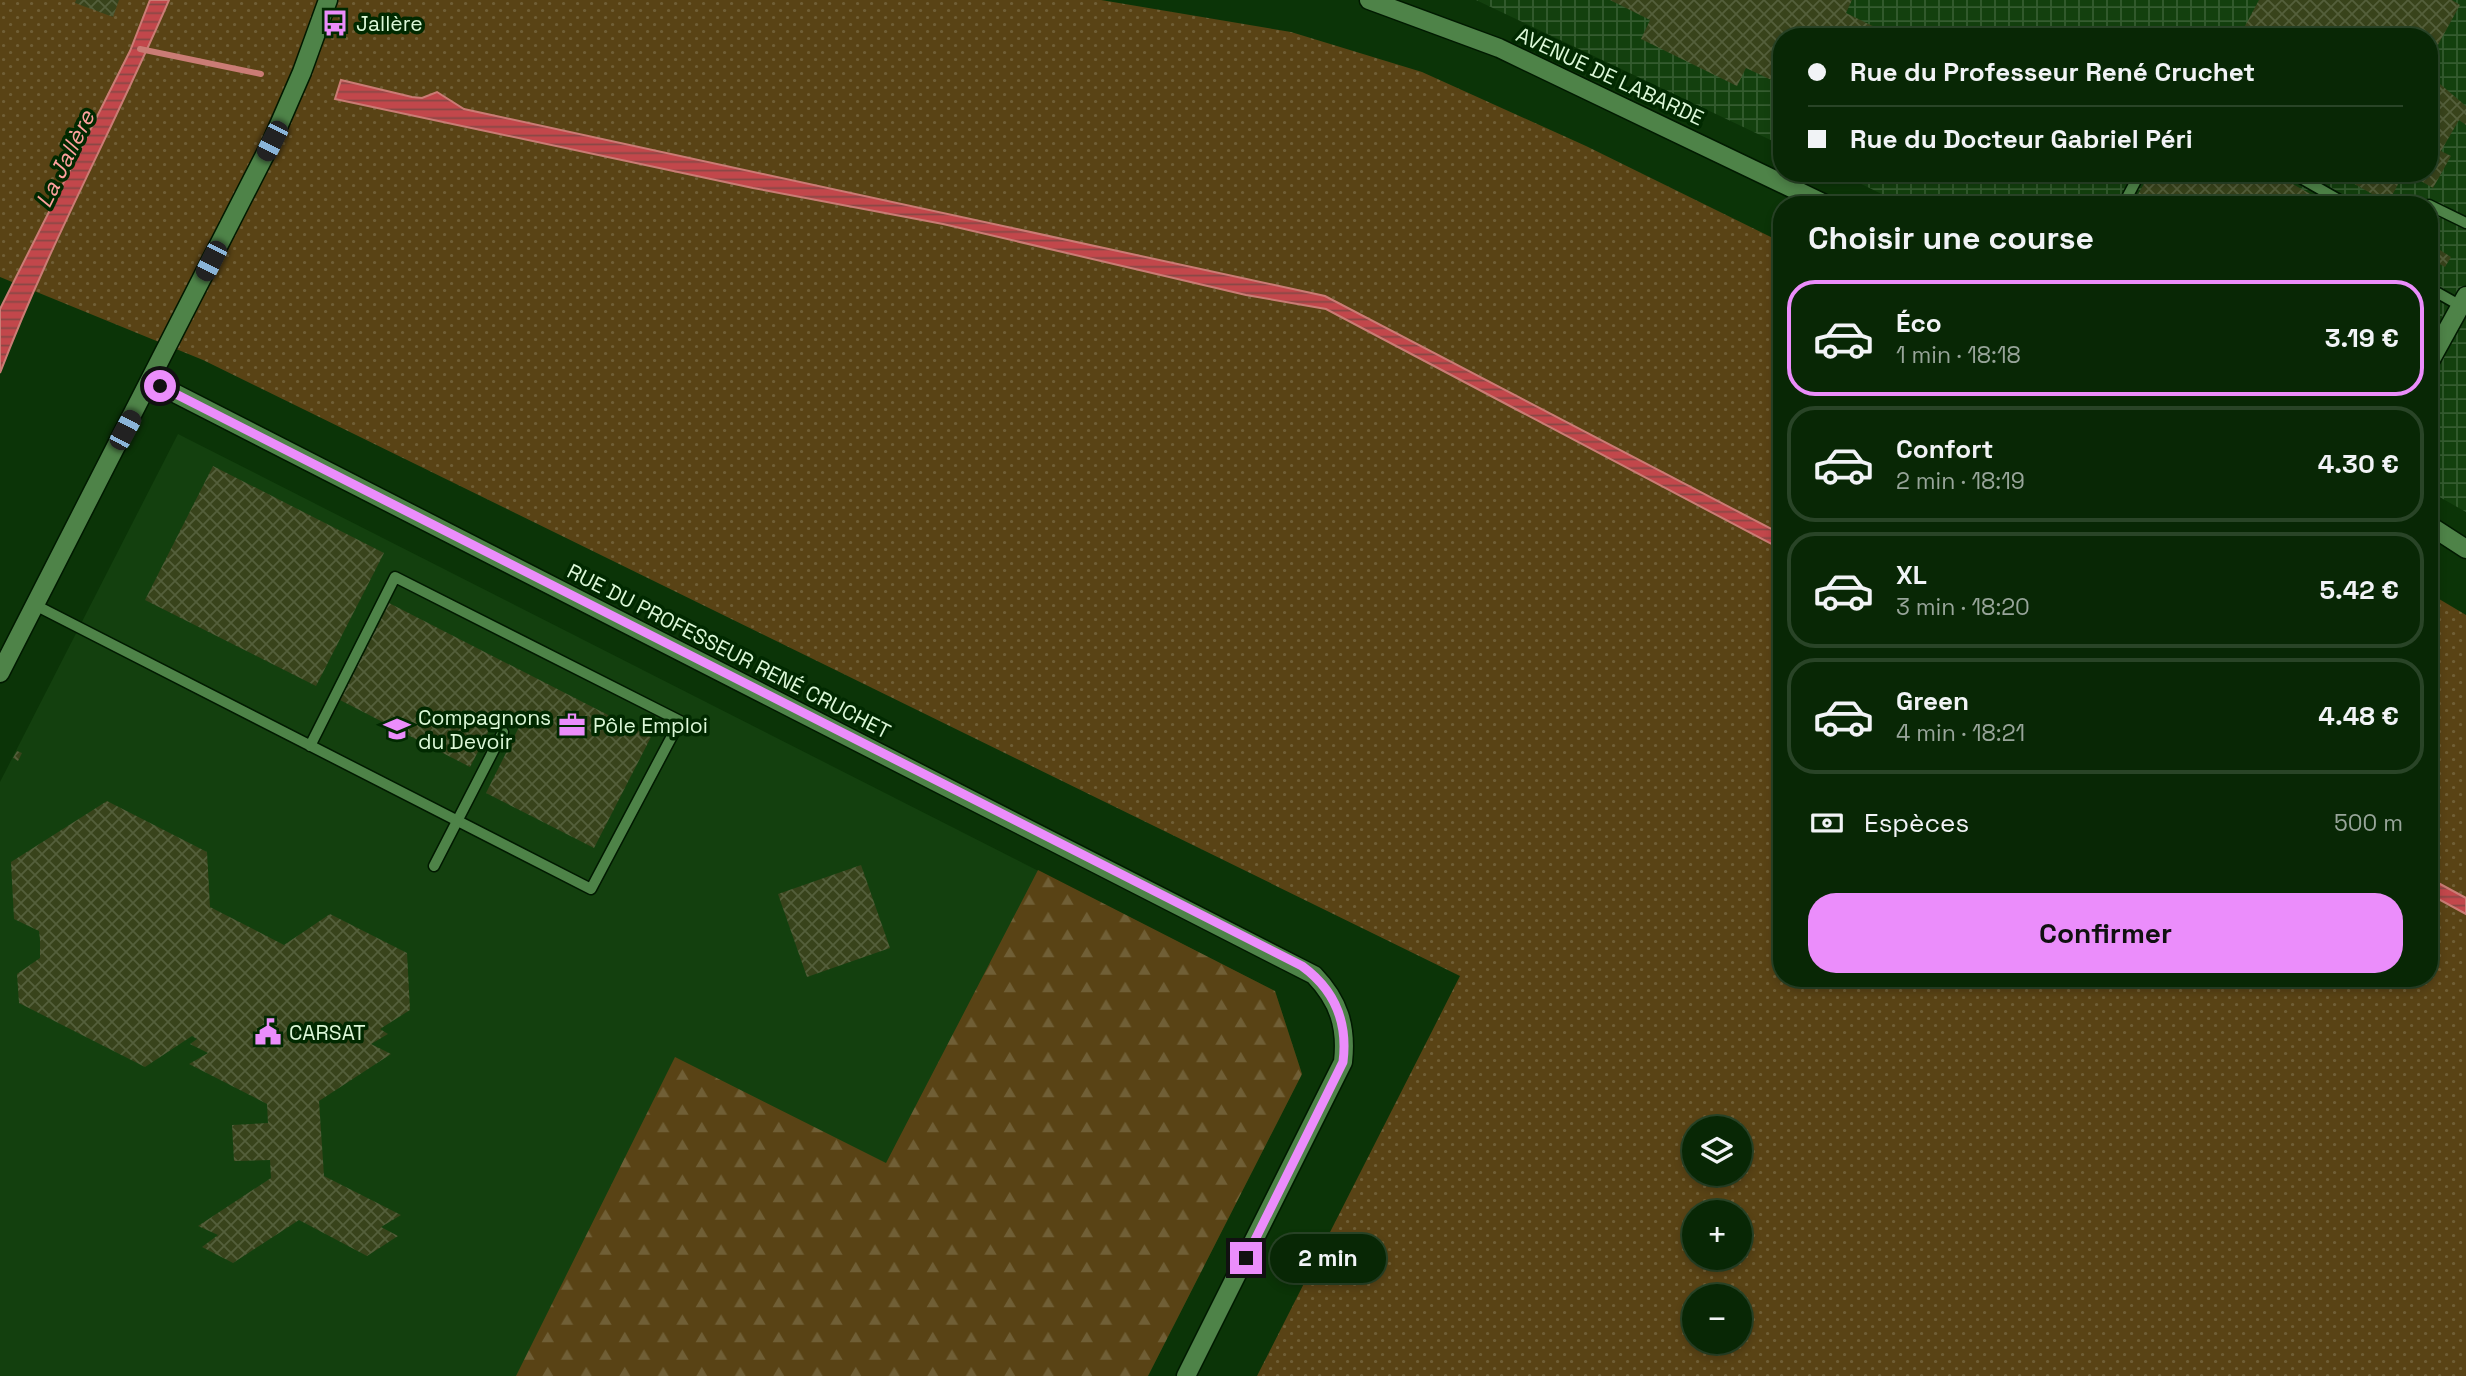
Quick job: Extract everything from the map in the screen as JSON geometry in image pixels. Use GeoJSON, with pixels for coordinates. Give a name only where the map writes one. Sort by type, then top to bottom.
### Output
{"type":"FeatureCollection","features":[{"type":"Feature","properties":{"kind":"street"},"geometry":{"type":"LineString","coordinates":[[0,673],[272,141],[302,72],[328,0]]}},
{"type":"Feature","properties":{"kind":"street","name":"AVENUE DE LABARDE"},"geometry":{"type":"LineString","coordinates":[[1369,0],[1447,26],[1511,53],[1773,179]]}},
{"type":"Feature","properties":{"kind":"street","name":"AVENUE DE LABARDE"},"geometry":{"type":"LineString","coordinates":[[1779,182],[1808,196]]}},
{"type":"Feature","properties":{"kind":"street"},"geometry":{"type":"LineString","coordinates":[[2438,347],[2463,301]]}},
{"type":"Feature","properties":{"kind":"street","name":"RUE DU PROFESSEUR RENÉ CRUCHET"},"geometry":{"type":"LineString","coordinates":[[151,381],[321,470],[1288,959],[1314,975],[1334,999],[1344,1029],[1343,1062],[1186,1376]]}},
{"type":"Feature","properties":{"kind":"street"},"geometry":{"type":"LineString","coordinates":[[2438,531],[2466,549]]}},
{"type":"Feature","properties":{"kind":"lane"},"geometry":{"type":"LineString","coordinates":[[2308,182],[2332,196]]}},
{"type":"Feature","properties":{"kind":"lane"},"geometry":{"type":"LineString","coordinates":[[2438,209],[2466,223]]}},
{"type":"Feature","properties":{"kind":"lane"},"geometry":{"type":"LineString","coordinates":[[2438,291],[2463,301]]}},
{"type":"Feature","properties":{"kind":"lane"},"geometry":{"type":"LineString","coordinates":[[35,606],[310,746],[458,821],[591,889],[680,721],[395,577],[310,746]]}},
{"type":"Feature","properties":{"kind":"lane"},"geometry":{"type":"LineString","coordinates":[[434,866],[503,732]]}},
{"type":"Feature","properties":{"kind":"shaded area"},"geometry":{"type":"Polygon","coordinates":[[[150,0],[169,0],[39,278],[0,373],[0,309],[130,51],[150,0]]]}},
{"type":"Feature","properties":{"kind":"shaded area"},"geometry":{"type":"Polygon","coordinates":[[[1476,0],[2466,0],[2466,512],[2438,496],[2438,196],[1886,196],[1857,182],[2438,182],[2438,28],[1773,28],[1773,141],[1476,0]]]}},
{"type":"Feature","properties":{"kind":"shaded area"},"geometry":{"type":"Polygon","coordinates":[[[341,80],[412,97],[422,98],[437,92],[464,109],[1325,296],[1773,530],[1773,545],[1326,309],[1246,295],[943,224],[753,188],[335,99],[341,80]]]}},
{"type":"Feature","properties":{"kind":"shaded area"},"geometry":{"type":"Polygon","coordinates":[[[178,434],[1275,991],[1302,1074],[1148,1376],[0,1376],[0,782],[178,434]]]}},
{"type":"Feature","properties":{"kind":"shaded area"},"geometry":{"type":"Polygon","coordinates":[[[2438,883],[2466,898],[2466,914],[2438,899],[2438,883]]]}},
{"type":"Feature","properties":{"kind":"green space"},"geometry":{"type":"Polygon","coordinates":[[[0,0],[1101,0],[1291,32],[1422,72],[1586,146],[1773,238],[1773,987],[2438,987],[2438,598],[2466,615],[2466,1376],[1257,1376],[1460,976],[203,360],[0,277],[0,0]]]}},
{"type":"Feature","properties":{"kind":"green space"},"geometry":{"type":"Polygon","coordinates":[[[1038,870],[1275,991],[1302,1074],[1148,1376],[516,1376],[675,1057],[886,1163],[1038,870]]]}},
{"type":"Feature","properties":{"kind":"building"},"geometry":{"type":"Polygon","coordinates":[[[76,0],[119,0],[113,17],[75,3],[76,0]]]}},
{"type":"Feature","properties":{"kind":"building"},"geometry":{"type":"Polygon","coordinates":[[[1610,0],[1852,0],[1846,13],[1877,28],[1773,28],[1773,81],[1746,68],[1737,86],[1641,39],[1650,20],[1610,0]]]}},
{"type":"Feature","properties":{"kind":"building"},"geometry":{"type":"Polygon","coordinates":[[[2259,0],[2452,0],[2460,5],[2438,45],[2438,28],[2244,28],[2259,0]]]}},
{"type":"Feature","properties":{"kind":"building"},"geometry":{"type":"Polygon","coordinates":[[[2440,84],[2466,106],[2466,125],[2459,120],[2441,151],[2451,156],[2438,179],[2440,84]]]}},
{"type":"Feature","properties":{"kind":"building"},"geometry":{"type":"Polygon","coordinates":[[[2145,182],[2289,182],[2314,196],[2137,196],[2145,182]]]}},
{"type":"Feature","properties":{"kind":"building"},"geometry":{"type":"Polygon","coordinates":[[[2351,182],[2399,182],[2392,196],[2376,196],[2351,182]]]}},
{"type":"Feature","properties":{"kind":"building"},"geometry":{"type":"Polygon","coordinates":[[[2423,182],[2436,182],[2433,188],[2423,182]]]}},
{"type":"Feature","properties":{"kind":"building"},"geometry":{"type":"Polygon","coordinates":[[[2440,250],[2451,257],[2445,267],[2438,263],[2440,250]]]}},
{"type":"Feature","properties":{"kind":"building"},"geometry":{"type":"Polygon","coordinates":[[[213,466],[384,553],[316,686],[145,600],[213,466]]]}},
{"type":"Feature","properties":{"kind":"building","name":"Pôle Emploi"},"geometry":{"type":"Polygon","coordinates":[[[389,603],[651,737],[594,848],[486,793],[519,727],[497,715],[470,767],[340,700],[389,603]]]}},
{"type":"Feature","properties":{"kind":"building"},"geometry":{"type":"Polygon","coordinates":[[[17,751],[22,753],[18,761],[13,758],[17,751]]]}},
{"type":"Feature","properties":{"kind":"building","name":"CARSAT"},"geometry":{"type":"Polygon","coordinates":[[[107,801],[207,852],[210,907],[284,945],[330,914],[407,953],[410,1010],[380,1029],[388,1034],[371,1044],[391,1054],[319,1101],[324,1176],[401,1215],[381,1227],[398,1236],[367,1256],[299,1220],[233,1263],[202,1247],[218,1235],[198,1226],[271,1178],[270,1160],[234,1161],[232,1125],[268,1123],[267,1104],[189,1064],[208,1053],[190,1044],[197,1039],[192,1036],[145,1067],[19,1003],[17,974],[40,958],[40,940],[39,931],[14,919],[11,862],[107,801]]]}},
{"type":"Feature","properties":{"kind":"building"},"geometry":{"type":"Polygon","coordinates":[[[861,865],[890,948],[807,977],[778,894],[861,865]]]}},
{"type":"Feature","properties":{"kind":"waterway"},"geometry":{"type":"LineString","coordinates":[[140,49],[261,74]]}},
{"type":"Feature","properties":{"kind":"place","name":"Jallère"},"geometry":{"type":"Point","coordinates":[335,23]}},
{"type":"Feature","properties":{"kind":"place","name":"Pôle Emploi"},"geometry":{"type":"Point","coordinates":[572,725]}},
{"type":"Feature","properties":{"kind":"place","name":"Compagnons du Devoir"},"geometry":{"type":"Point","coordinates":[397,729]}},
{"type":"Feature","properties":{"kind":"place","name":"CARSAT"},"geometry":{"type":"Point","coordinates":[268,1032]}},
{"type":"Feature","properties":{"kind":"route"},"geometry":{"type":"LineString","coordinates":[[160,386],[1302,966],[1314,975],[1334,999],[1340,1014],[1344,1029],[1343,1062],[1338,1078],[1246,1258]]}},
{"type":"Feature","properties":{"kind":"water label","name":"La Jallère"},"geometry":{"type":"Point","coordinates":[65,159]}}]}
